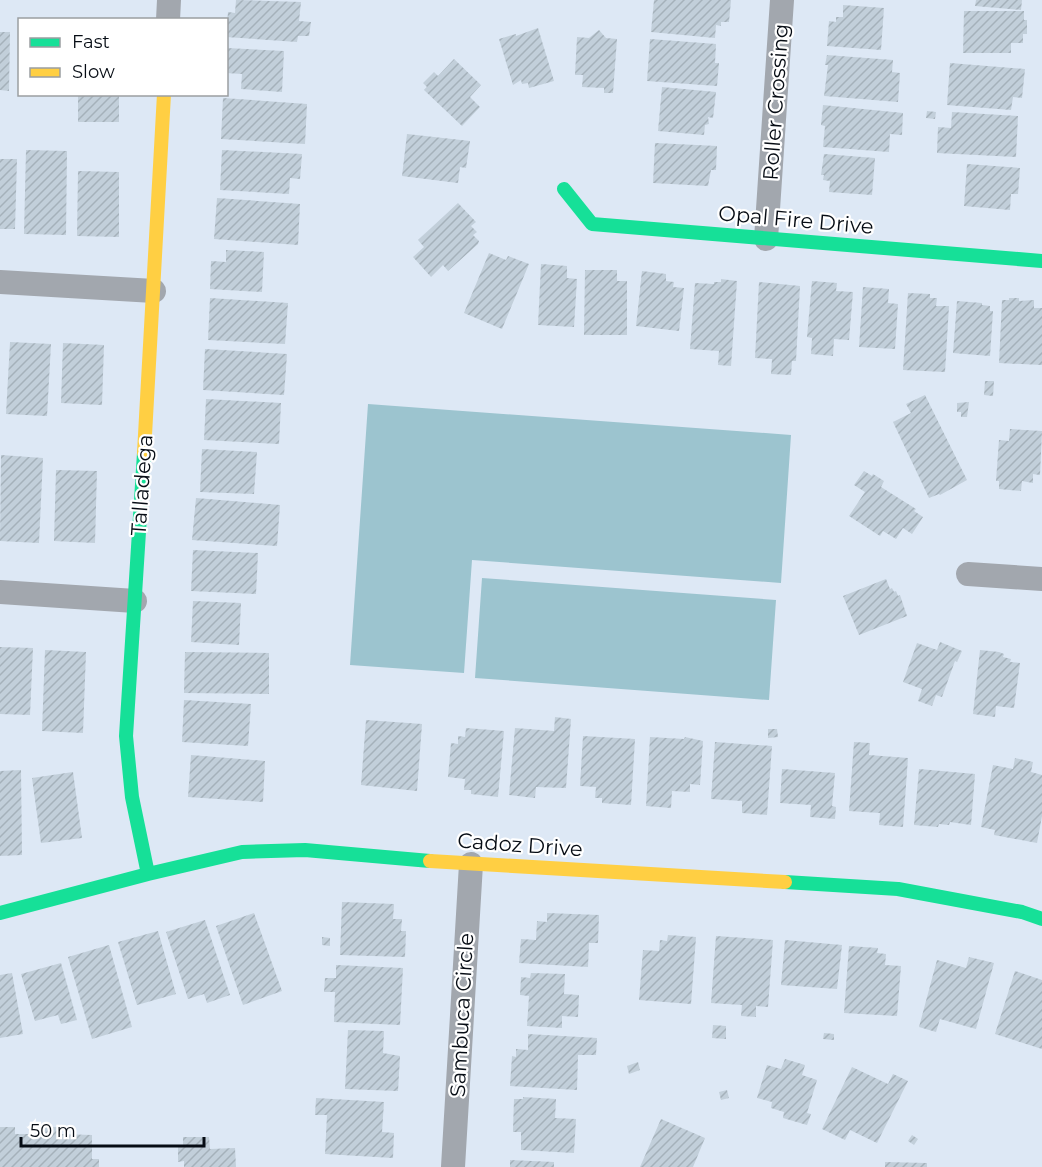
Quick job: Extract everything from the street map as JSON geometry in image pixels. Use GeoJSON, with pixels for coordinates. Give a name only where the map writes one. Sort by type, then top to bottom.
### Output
{"type":"FeatureCollection","features":[{"type":"Feature","properties":{"kind":"street"},"geometry":{"type":"LineString","coordinates":[[168,18],[169,0]]}},
{"type":"Feature","properties":{"kind":"street","name":"Roller Crossing"},"geometry":{"type":"LineString","coordinates":[[766,239],[782,0]]}},
{"type":"Feature","properties":{"kind":"street","name":"Talladega"},"geometry":{"type":"LineString","coordinates":[[148,874],[132,797],[126,736],[164,96]]}},
{"type":"Feature","properties":{"kind":"street","name":"Opal Fire Drive"},"geometry":{"type":"LineString","coordinates":[[564,189],[592,224],[1042,261]]}},
{"type":"Feature","properties":{"kind":"street"},"geometry":{"type":"LineString","coordinates":[[0,282],[154,291]]}},
{"type":"Feature","properties":{"kind":"street"},"geometry":{"type":"LineString","coordinates":[[968,574],[1042,579]]}},
{"type":"Feature","properties":{"kind":"street"},"geometry":{"type":"LineString","coordinates":[[0,592],[135,601]]}},
{"type":"Feature","properties":{"kind":"street","name":"Cadoz Drive"},"geometry":{"type":"LineString","coordinates":[[0,913],[242,852],[305,850],[471,864],[898,890],[1022,912],[1042,919]]}},
{"type":"Feature","properties":{"kind":"street","name":"Sambuca Circle"},"geometry":{"type":"LineString","coordinates":[[453,1167],[471,864]]}},
{"type":"Feature","properties":{"kind":"water"},"geometry":{"type":"Polygon","coordinates":[[[368,404],[791,435],[781,583],[472,560],[464,673],[350,665],[368,404]]]}},
{"type":"Feature","properties":{"kind":"water"},"geometry":{"type":"Polygon","coordinates":[[[482,578],[776,600],[769,700],[475,678],[482,578]]]}},
{"type":"Feature","properties":{"kind":"building"},"geometry":{"type":"Polygon","coordinates":[[[236,0],[301,2],[299,21],[311,22],[309,36],[298,36],[297,42],[228,37],[228,12],[235,13],[236,0]]]}},
{"type":"Feature","properties":{"kind":"building"},"geometry":{"type":"Polygon","coordinates":[[[654,0],[731,0],[729,22],[721,22],[721,26],[716,25],[715,38],[651,32],[654,0]]]}},
{"type":"Feature","properties":{"kind":"building"},"geometry":{"type":"Polygon","coordinates":[[[976,0],[1022,0],[1021,10],[975,6],[976,0]]]}},
{"type":"Feature","properties":{"kind":"building"},"geometry":{"type":"Polygon","coordinates":[[[843,5],[884,8],[881,50],[827,46],[829,21],[836,22],[836,17],[843,17],[843,5]]]}},
{"type":"Feature","properties":{"kind":"building"},"geometry":{"type":"Polygon","coordinates":[[[964,11],[1024,11],[1024,20],[1027,20],[1027,34],[1023,34],[1023,43],[1011,43],[1011,53],[963,53],[964,11]]]}},
{"type":"Feature","properties":{"kind":"building"},"geometry":{"type":"Polygon","coordinates":[[[538,28],[554,81],[529,88],[528,83],[522,84],[521,80],[513,85],[499,39],[538,28]]]}},
{"type":"Feature","properties":{"kind":"building"},"geometry":{"type":"Polygon","coordinates":[[[599,30],[606,38],[617,39],[613,93],[604,93],[604,88],[582,87],[583,75],[575,75],[577,37],[589,38],[599,30]]]}},
{"type":"Feature","properties":{"kind":"building"},"geometry":{"type":"Polygon","coordinates":[[[0,32],[10,32],[9,91],[0,90],[0,32]]]}},
{"type":"Feature","properties":{"kind":"building"},"geometry":{"type":"Polygon","coordinates":[[[650,39],[716,44],[715,63],[719,63],[717,86],[647,81],[650,39]]]}},
{"type":"Feature","properties":{"kind":"building"},"geometry":{"type":"Polygon","coordinates":[[[228,48],[284,51],[282,92],[241,89],[242,74],[228,73],[228,48]]]}},
{"type":"Feature","properties":{"kind":"building"},"geometry":{"type":"Polygon","coordinates":[[[827,55],[893,60],[892,72],[900,73],[898,102],[824,96],[827,55]]]}},
{"type":"Feature","properties":{"kind":"building"},"geometry":{"type":"Polygon","coordinates":[[[454,59],[481,85],[470,97],[480,107],[462,126],[424,90],[427,87],[423,83],[434,72],[438,76],[454,59]]]}},
{"type":"Feature","properties":{"kind":"building"},"geometry":{"type":"Polygon","coordinates":[[[950,63],[1025,69],[1022,98],[1013,97],[1011,110],[947,105],[950,63]]]}},
{"type":"Feature","properties":{"kind":"building"},"geometry":{"type":"Polygon","coordinates":[[[662,87],[716,92],[713,118],[708,117],[709,124],[705,125],[704,135],[658,131],[662,87]]]}},
{"type":"Feature","properties":{"kind":"building"},"geometry":{"type":"Polygon","coordinates":[[[78,96],[119,96],[119,122],[78,122],[78,96]]]}},
{"type":"Feature","properties":{"kind":"building"},"geometry":{"type":"Polygon","coordinates":[[[223,98],[307,104],[305,144],[221,139],[223,98]]]}},
{"type":"Feature","properties":{"kind":"building"},"geometry":{"type":"Polygon","coordinates":[[[823,105],[903,113],[902,135],[890,134],[889,152],[823,147],[825,126],[821,125],[823,105]]]}},
{"type":"Feature","properties":{"kind":"building"},"geometry":{"type":"Polygon","coordinates":[[[927,111],[936,112],[935,119],[926,118],[927,111]]]}},
{"type":"Feature","properties":{"kind":"building"},"geometry":{"type":"Polygon","coordinates":[[[952,112],[1018,116],[1016,157],[937,153],[938,127],[951,128],[952,112]]]}},
{"type":"Feature","properties":{"kind":"building"},"geometry":{"type":"Polygon","coordinates":[[[407,134],[470,141],[466,168],[460,167],[458,183],[402,176],[407,134]]]}},
{"type":"Feature","properties":{"kind":"building"},"geometry":{"type":"Polygon","coordinates":[[[655,143],[717,146],[716,170],[711,170],[708,186],[653,183],[655,143]]]}},
{"type":"Feature","properties":{"kind":"building"},"geometry":{"type":"Polygon","coordinates":[[[26,150],[67,151],[66,235],[24,234],[26,150]]]}},
{"type":"Feature","properties":{"kind":"building"},"geometry":{"type":"Polygon","coordinates":[[[222,150],[302,154],[300,179],[290,178],[289,194],[220,190],[222,150]]]}},
{"type":"Feature","properties":{"kind":"building"},"geometry":{"type":"Polygon","coordinates":[[[824,154],[875,158],[872,195],[829,192],[830,181],[823,180],[824,175],[821,175],[824,154]]]}},
{"type":"Feature","properties":{"kind":"building"},"geometry":{"type":"Polygon","coordinates":[[[0,159],[17,159],[15,229],[0,229],[0,159]]]}},
{"type":"Feature","properties":{"kind":"building"},"geometry":{"type":"Polygon","coordinates":[[[967,164],[1020,168],[1018,194],[1011,194],[1010,210],[964,206],[967,164]]]}},
{"type":"Feature","properties":{"kind":"building"},"geometry":{"type":"Polygon","coordinates":[[[78,171],[119,172],[119,237],[77,236],[78,171]]]}},
{"type":"Feature","properties":{"kind":"building"},"geometry":{"type":"Polygon","coordinates":[[[217,198],[300,204],[298,245],[214,239],[217,198]]]}},
{"type":"Feature","properties":{"kind":"building"},"geometry":{"type":"Polygon","coordinates":[[[458,203],[476,222],[471,226],[477,232],[473,235],[479,241],[478,244],[448,271],[443,265],[431,277],[413,257],[424,247],[418,240],[458,203]]]}},
{"type":"Feature","properties":{"kind":"building"},"geometry":{"type":"Polygon","coordinates":[[[226,250],[264,252],[262,292],[210,289],[211,261],[226,262],[226,250]]]}},
{"type":"Feature","properties":{"kind":"building"},"geometry":{"type":"Polygon","coordinates":[[[489,253],[506,260],[508,256],[529,264],[502,329],[464,313],[489,253]]]}},
{"type":"Feature","properties":{"kind":"building"},"geometry":{"type":"Polygon","coordinates":[[[541,264],[567,266],[567,278],[577,279],[574,327],[538,325],[541,264]]]}},
{"type":"Feature","properties":{"kind":"building"},"geometry":{"type":"Polygon","coordinates":[[[585,270],[617,270],[617,281],[627,281],[627,335],[584,335],[585,270]]]}},
{"type":"Feature","properties":{"kind":"building"},"geometry":{"type":"Polygon","coordinates":[[[642,271],[666,274],[666,281],[674,282],[673,287],[684,288],[679,331],[636,326],[642,271]]]}},
{"type":"Feature","properties":{"kind":"building"},"geometry":{"type":"Polygon","coordinates":[[[721,279],[737,281],[731,366],[718,365],[719,351],[690,349],[695,283],[714,284],[714,282],[721,282],[721,279]]]}},
{"type":"Feature","properties":{"kind":"building"},"geometry":{"type":"Polygon","coordinates":[[[812,281],[837,283],[836,291],[853,292],[849,340],[834,339],[833,356],[811,354],[812,338],[807,337],[812,281]]]}},
{"type":"Feature","properties":{"kind":"building"},"geometry":{"type":"Polygon","coordinates":[[[759,282],[800,286],[796,361],[792,361],[791,375],[771,374],[772,359],[755,358],[759,282]]]}},
{"type":"Feature","properties":{"kind":"building"},"geometry":{"type":"Polygon","coordinates":[[[863,287],[889,289],[888,303],[898,304],[895,349],[859,347],[863,287]]]}},
{"type":"Feature","properties":{"kind":"building"},"geometry":{"type":"Polygon","coordinates":[[[908,293],[930,294],[930,298],[937,298],[936,306],[949,306],[945,372],[903,370],[908,293]]]}},
{"type":"Feature","properties":{"kind":"building"},"geometry":{"type":"Polygon","coordinates":[[[210,298],[288,303],[285,344],[208,340],[210,298]]]}},
{"type":"Feature","properties":{"kind":"building"},"geometry":{"type":"Polygon","coordinates":[[[1009,298],[1019,298],[1019,301],[1034,300],[1034,308],[1042,308],[1042,365],[999,363],[1002,300],[1009,300],[1009,298]]]}},
{"type":"Feature","properties":{"kind":"building"},"geometry":{"type":"Polygon","coordinates":[[[957,301],[982,303],[982,305],[990,306],[990,311],[993,311],[990,356],[953,353],[957,301]]]}},
{"type":"Feature","properties":{"kind":"building"},"geometry":{"type":"Polygon","coordinates":[[[10,342],[51,344],[47,416],[6,414],[10,342]]]}},
{"type":"Feature","properties":{"kind":"building"},"geometry":{"type":"Polygon","coordinates":[[[63,343],[104,345],[102,405],[61,403],[63,343]]]}},
{"type":"Feature","properties":{"kind":"building"},"geometry":{"type":"Polygon","coordinates":[[[205,349],[287,354],[284,395],[203,390],[205,349]]]}},
{"type":"Feature","properties":{"kind":"building"},"geometry":{"type":"Polygon","coordinates":[[[985,381],[994,381],[993,396],[984,395],[985,381]]]}},
{"type":"Feature","properties":{"kind":"building"},"geometry":{"type":"Polygon","coordinates":[[[925,395],[967,480],[940,495],[929,498],[893,422],[911,413],[906,404],[925,395]]]}},
{"type":"Feature","properties":{"kind":"building"},"geometry":{"type":"Polygon","coordinates":[[[206,399],[281,403],[279,444],[204,440],[206,399]]]}},
{"type":"Feature","properties":{"kind":"building"},"geometry":{"type":"Polygon","coordinates":[[[969,402],[967,417],[961,417],[961,412],[957,412],[957,403],[969,402]]]}},
{"type":"Feature","properties":{"kind":"building"},"geometry":{"type":"Polygon","coordinates":[[[1010,429],[1042,431],[1040,475],[1033,474],[1033,483],[1022,481],[1021,491],[999,489],[999,481],[996,481],[999,440],[1009,441],[1010,429]]]}},
{"type":"Feature","properties":{"kind":"building"},"geometry":{"type":"Polygon","coordinates":[[[202,449],[257,452],[254,494],[200,492],[202,449]]]}},
{"type":"Feature","properties":{"kind":"building"},"geometry":{"type":"Polygon","coordinates":[[[1,455],[43,458],[39,543],[0,541],[1,455]]]}},
{"type":"Feature","properties":{"kind":"building"},"geometry":{"type":"Polygon","coordinates":[[[56,470],[97,471],[95,543],[54,541],[56,470]]]}},
{"type":"Feature","properties":{"kind":"building"},"geometry":{"type":"Polygon","coordinates":[[[864,471],[884,481],[881,487],[916,509],[914,511],[923,517],[912,534],[903,528],[896,539],[883,531],[880,536],[849,516],[865,492],[854,485],[864,471]]]}},
{"type":"Feature","properties":{"kind":"building"},"geometry":{"type":"Polygon","coordinates":[[[196,498],[280,505],[277,546],[192,540],[196,498]]]}},
{"type":"Feature","properties":{"kind":"building"},"geometry":{"type":"Polygon","coordinates":[[[193,550],[258,553],[256,594],[191,591],[193,550]]]}},
{"type":"Feature","properties":{"kind":"building"},"geometry":{"type":"Polygon","coordinates":[[[886,579],[890,589],[896,591],[898,596],[900,595],[907,616],[859,635],[843,596],[886,579]]]}},
{"type":"Feature","properties":{"kind":"building"},"geometry":{"type":"Polygon","coordinates":[[[193,601],[241,603],[239,645],[191,642],[193,601]]]}},
{"type":"Feature","properties":{"kind":"building"},"geometry":{"type":"Polygon","coordinates":[[[940,642],[962,651],[957,662],[955,661],[942,697],[936,695],[932,706],[918,701],[922,689],[903,682],[917,643],[937,650],[940,642]]]}},
{"type":"Feature","properties":{"kind":"building"},"geometry":{"type":"Polygon","coordinates":[[[0,647],[33,648],[30,715],[0,714],[0,647]]]}},
{"type":"Feature","properties":{"kind":"building"},"geometry":{"type":"Polygon","coordinates":[[[45,650],[86,652],[83,733],[42,731],[45,650]]]}},
{"type":"Feature","properties":{"kind":"building"},"geometry":{"type":"Polygon","coordinates":[[[980,650],[999,652],[1004,654],[1003,657],[1011,659],[1010,662],[1020,663],[1014,708],[996,706],[995,717],[973,714],[980,650]]]}},
{"type":"Feature","properties":{"kind":"building"},"geometry":{"type":"Polygon","coordinates":[[[185,652],[269,653],[269,694],[184,693],[185,652]]]}},
{"type":"Feature","properties":{"kind":"building"},"geometry":{"type":"Polygon","coordinates":[[[184,700],[251,704],[248,746],[182,742],[184,700]]]}},
{"type":"Feature","properties":{"kind":"building"},"geometry":{"type":"Polygon","coordinates":[[[555,717],[571,719],[566,788],[536,787],[535,798],[509,795],[515,728],[554,731],[555,717]]]}},
{"type":"Feature","properties":{"kind":"building"},"geometry":{"type":"Polygon","coordinates":[[[366,720],[422,724],[417,791],[361,785],[366,720]]]}},
{"type":"Feature","properties":{"kind":"building"},"geometry":{"type":"Polygon","coordinates":[[[466,728],[504,731],[498,797],[471,794],[471,790],[464,790],[465,779],[448,777],[451,743],[458,744],[458,736],[465,737],[466,728]]]}},
{"type":"Feature","properties":{"kind":"building"},"geometry":{"type":"Polygon","coordinates":[[[768,729],[777,729],[778,737],[768,738],[768,729]]]}},
{"type":"Feature","properties":{"kind":"building"},"geometry":{"type":"Polygon","coordinates":[[[583,736],[635,739],[631,805],[602,803],[602,798],[595,798],[596,787],[580,786],[583,736]]]}},
{"type":"Feature","properties":{"kind":"building"},"geometry":{"type":"Polygon","coordinates":[[[650,737],[684,739],[685,737],[703,741],[700,785],[690,784],[690,792],[672,791],[671,808],[646,806],[650,737]]]}},
{"type":"Feature","properties":{"kind":"building"},"geometry":{"type":"Polygon","coordinates":[[[715,742],[772,746],[767,815],[742,813],[742,801],[711,799],[715,742]]]}},
{"type":"Feature","properties":{"kind":"building"},"geometry":{"type":"Polygon","coordinates":[[[854,742],[870,743],[869,755],[908,758],[903,827],[879,825],[880,813],[849,811],[854,742]]]}},
{"type":"Feature","properties":{"kind":"building"},"geometry":{"type":"Polygon","coordinates":[[[191,755],[265,761],[263,802],[188,797],[191,755]]]}},
{"type":"Feature","properties":{"kind":"building"},"geometry":{"type":"Polygon","coordinates":[[[1015,758],[1033,762],[1031,772],[1042,775],[1042,816],[1037,843],[994,835],[995,830],[981,827],[993,765],[1013,769],[1015,758]]]}},
{"type":"Feature","properties":{"kind":"building"},"geometry":{"type":"Polygon","coordinates":[[[782,769],[835,773],[832,806],[836,807],[835,819],[810,817],[811,805],[780,803],[782,769]]]}},
{"type":"Feature","properties":{"kind":"building"},"geometry":{"type":"Polygon","coordinates":[[[919,769],[975,774],[971,825],[950,822],[949,825],[939,824],[938,827],[914,825],[919,769]]]}},
{"type":"Feature","properties":{"kind":"building"},"geometry":{"type":"Polygon","coordinates":[[[21,770],[22,855],[0,856],[0,771],[21,770]]]}},
{"type":"Feature","properties":{"kind":"building"},"geometry":{"type":"Polygon","coordinates":[[[73,772],[82,838],[41,843],[32,778],[73,772]]]}},
{"type":"Feature","properties":{"kind":"building"},"geometry":{"type":"Polygon","coordinates":[[[342,902],[394,904],[393,919],[402,919],[401,931],[406,931],[405,957],[340,955],[342,902]]]}},
{"type":"Feature","properties":{"kind":"building"},"geometry":{"type":"Polygon","coordinates":[[[254,913],[282,991],[243,1005],[216,926],[254,913]]]}},
{"type":"Feature","properties":{"kind":"building"},"geometry":{"type":"Polygon","coordinates":[[[547,913],[599,915],[598,943],[589,943],[588,967],[519,963],[521,939],[536,940],[537,921],[547,922],[547,913]]]}},
{"type":"Feature","properties":{"kind":"building"},"geometry":{"type":"Polygon","coordinates":[[[205,920],[230,995],[207,1003],[204,994],[188,999],[166,932],[205,920]]]}},
{"type":"Feature","properties":{"kind":"building"},"geometry":{"type":"Polygon","coordinates":[[[158,931],[176,994],[137,1005],[118,942],[158,931]]]}},
{"type":"Feature","properties":{"kind":"building"},"geometry":{"type":"Polygon","coordinates":[[[668,935],[696,937],[691,1004],[639,1000],[643,950],[659,951],[660,940],[667,941],[668,935]]]}},
{"type":"Feature","properties":{"kind":"building"},"geometry":{"type":"Polygon","coordinates":[[[716,936],[773,940],[768,1007],[756,1006],[756,1017],[741,1016],[742,1005],[711,1003],[716,936]]]}},
{"type":"Feature","properties":{"kind":"building"},"geometry":{"type":"Polygon","coordinates":[[[322,937],[330,938],[330,946],[322,945],[322,937]]]}},
{"type":"Feature","properties":{"kind":"building"},"geometry":{"type":"Polygon","coordinates":[[[785,940],[842,945],[837,989],[781,985],[785,940]]]}},
{"type":"Feature","properties":{"kind":"building"},"geometry":{"type":"Polygon","coordinates":[[[109,945],[132,1027],[92,1039],[68,957],[109,945]]]}},
{"type":"Feature","properties":{"kind":"building"},"geometry":{"type":"Polygon","coordinates":[[[849,946],[878,948],[877,953],[886,954],[885,965],[901,966],[897,1016],[844,1013],[849,946]]]}},
{"type":"Feature","properties":{"kind":"building"},"geometry":{"type":"Polygon","coordinates":[[[969,957],[994,963],[976,1029],[940,1019],[936,1032],[919,1027],[937,960],[966,968],[969,957]]]}},
{"type":"Feature","properties":{"kind":"building"},"geometry":{"type":"Polygon","coordinates":[[[61,963],[77,1020],[61,1024],[58,1015],[35,1021],[21,974],[61,963]]]}},
{"type":"Feature","properties":{"kind":"building"},"geometry":{"type":"Polygon","coordinates":[[[336,965],[403,968],[400,1025],[334,1022],[335,992],[324,992],[325,978],[336,978],[336,965]]]}},
{"type":"Feature","properties":{"kind":"building"},"geometry":{"type":"Polygon","coordinates":[[[1015,971],[1042,980],[1042,1049],[995,1034],[1015,971]]]}},
{"type":"Feature","properties":{"kind":"building"},"geometry":{"type":"Polygon","coordinates":[[[12,973],[23,1034],[0,1038],[0,975],[12,973]]]}},
{"type":"Feature","properties":{"kind":"building"},"geometry":{"type":"Polygon","coordinates":[[[531,973],[565,974],[564,994],[579,995],[578,1017],[562,1016],[562,1028],[527,1026],[529,996],[520,995],[521,977],[530,978],[531,973]]]}},
{"type":"Feature","properties":{"kind":"building"},"geometry":{"type":"Polygon","coordinates":[[[713,1025],[726,1026],[726,1039],[712,1038],[713,1025]]]}},
{"type":"Feature","properties":{"kind":"building"},"geometry":{"type":"Polygon","coordinates":[[[348,1030],[384,1031],[383,1053],[400,1056],[398,1091],[345,1089],[348,1030]]]}},
{"type":"Feature","properties":{"kind":"building"},"geometry":{"type":"Polygon","coordinates":[[[824,1033],[834,1034],[834,1040],[823,1039],[824,1033]]]}},
{"type":"Feature","properties":{"kind":"building"},"geometry":{"type":"Polygon","coordinates":[[[528,1034],[597,1038],[596,1055],[578,1055],[577,1090],[510,1086],[512,1056],[516,1057],[516,1049],[528,1050],[528,1034]]]}},
{"type":"Feature","properties":{"kind":"building"},"geometry":{"type":"Polygon","coordinates":[[[785,1059],[805,1065],[802,1075],[817,1080],[807,1113],[811,1114],[807,1125],[783,1118],[784,1112],[771,1108],[772,1102],[757,1098],[767,1065],[781,1069],[785,1059]]]}},
{"type":"Feature","properties":{"kind":"building"},"geometry":{"type":"Polygon","coordinates":[[[638,1062],[640,1070],[629,1074],[627,1066],[638,1062]]]}},
{"type":"Feature","properties":{"kind":"building"},"geometry":{"type":"Polygon","coordinates":[[[852,1067],[888,1084],[893,1074],[908,1081],[877,1143],[850,1130],[845,1140],[822,1129],[852,1067]]]}},
{"type":"Feature","properties":{"kind":"building"},"geometry":{"type":"Polygon","coordinates":[[[727,1090],[729,1098],[721,1100],[719,1092],[727,1090]]]}},
{"type":"Feature","properties":{"kind":"building"},"geometry":{"type":"Polygon","coordinates":[[[523,1097],[556,1099],[555,1118],[576,1119],[574,1153],[521,1150],[521,1132],[513,1132],[514,1099],[523,1099],[523,1097]]]}},
{"type":"Feature","properties":{"kind":"building"},"geometry":{"type":"Polygon","coordinates":[[[316,1098],[384,1102],[382,1132],[394,1133],[393,1158],[325,1154],[327,1115],[315,1115],[316,1098]]]}},
{"type":"Feature","properties":{"kind":"building"},"geometry":{"type":"Polygon","coordinates":[[[661,1119],[705,1138],[693,1167],[640,1167],[661,1119]]]}},
{"type":"Feature","properties":{"kind":"building"},"geometry":{"type":"Polygon","coordinates":[[[0,1127],[15,1127],[15,1134],[41,1134],[41,1127],[61,1127],[61,1134],[92,1135],[92,1159],[99,1159],[99,1167],[0,1167],[0,1127]]]}},
{"type":"Feature","properties":{"kind":"building"},"geometry":{"type":"Polygon","coordinates":[[[912,1135],[918,1139],[914,1145],[908,1141],[912,1135]]]}},
{"type":"Feature","properties":{"kind":"building"},"geometry":{"type":"Polygon","coordinates":[[[183,1137],[209,1137],[210,1149],[235,1148],[236,1167],[184,1167],[184,1161],[178,1162],[178,1145],[183,1145],[183,1137]]]}},
{"type":"Feature","properties":{"kind":"building"},"geometry":{"type":"Polygon","coordinates":[[[510,1160],[554,1162],[554,1167],[510,1167],[510,1160]]]}},
{"type":"Feature","properties":{"kind":"building"},"geometry":{"type":"Polygon","coordinates":[[[885,1162],[927,1163],[927,1167],[885,1167],[885,1162]]]}},
{"type":"Feature","properties":{"kind":"traffic: fast"},"geometry":{"type":"LineString","coordinates":[[564,189],[592,224],[1042,261]]}},
{"type":"Feature","properties":{"kind":"traffic: fast"},"geometry":{"type":"LineString","coordinates":[[144,453],[126,736],[132,797],[148,874]]}},
{"type":"Feature","properties":{"kind":"traffic: fast"},"geometry":{"type":"LineString","coordinates":[[0,913],[242,852],[305,850],[430,861]]}},
{"type":"Feature","properties":{"kind":"traffic: fast"},"geometry":{"type":"LineString","coordinates":[[785,882],[898,889],[1022,912],[1042,919]]}},
{"type":"Feature","properties":{"kind":"traffic: slow"},"geometry":{"type":"LineString","coordinates":[[144,453],[164,96]]}},
{"type":"Feature","properties":{"kind":"traffic: slow"},"geometry":{"type":"LineString","coordinates":[[430,861],[785,882]]}}]}
